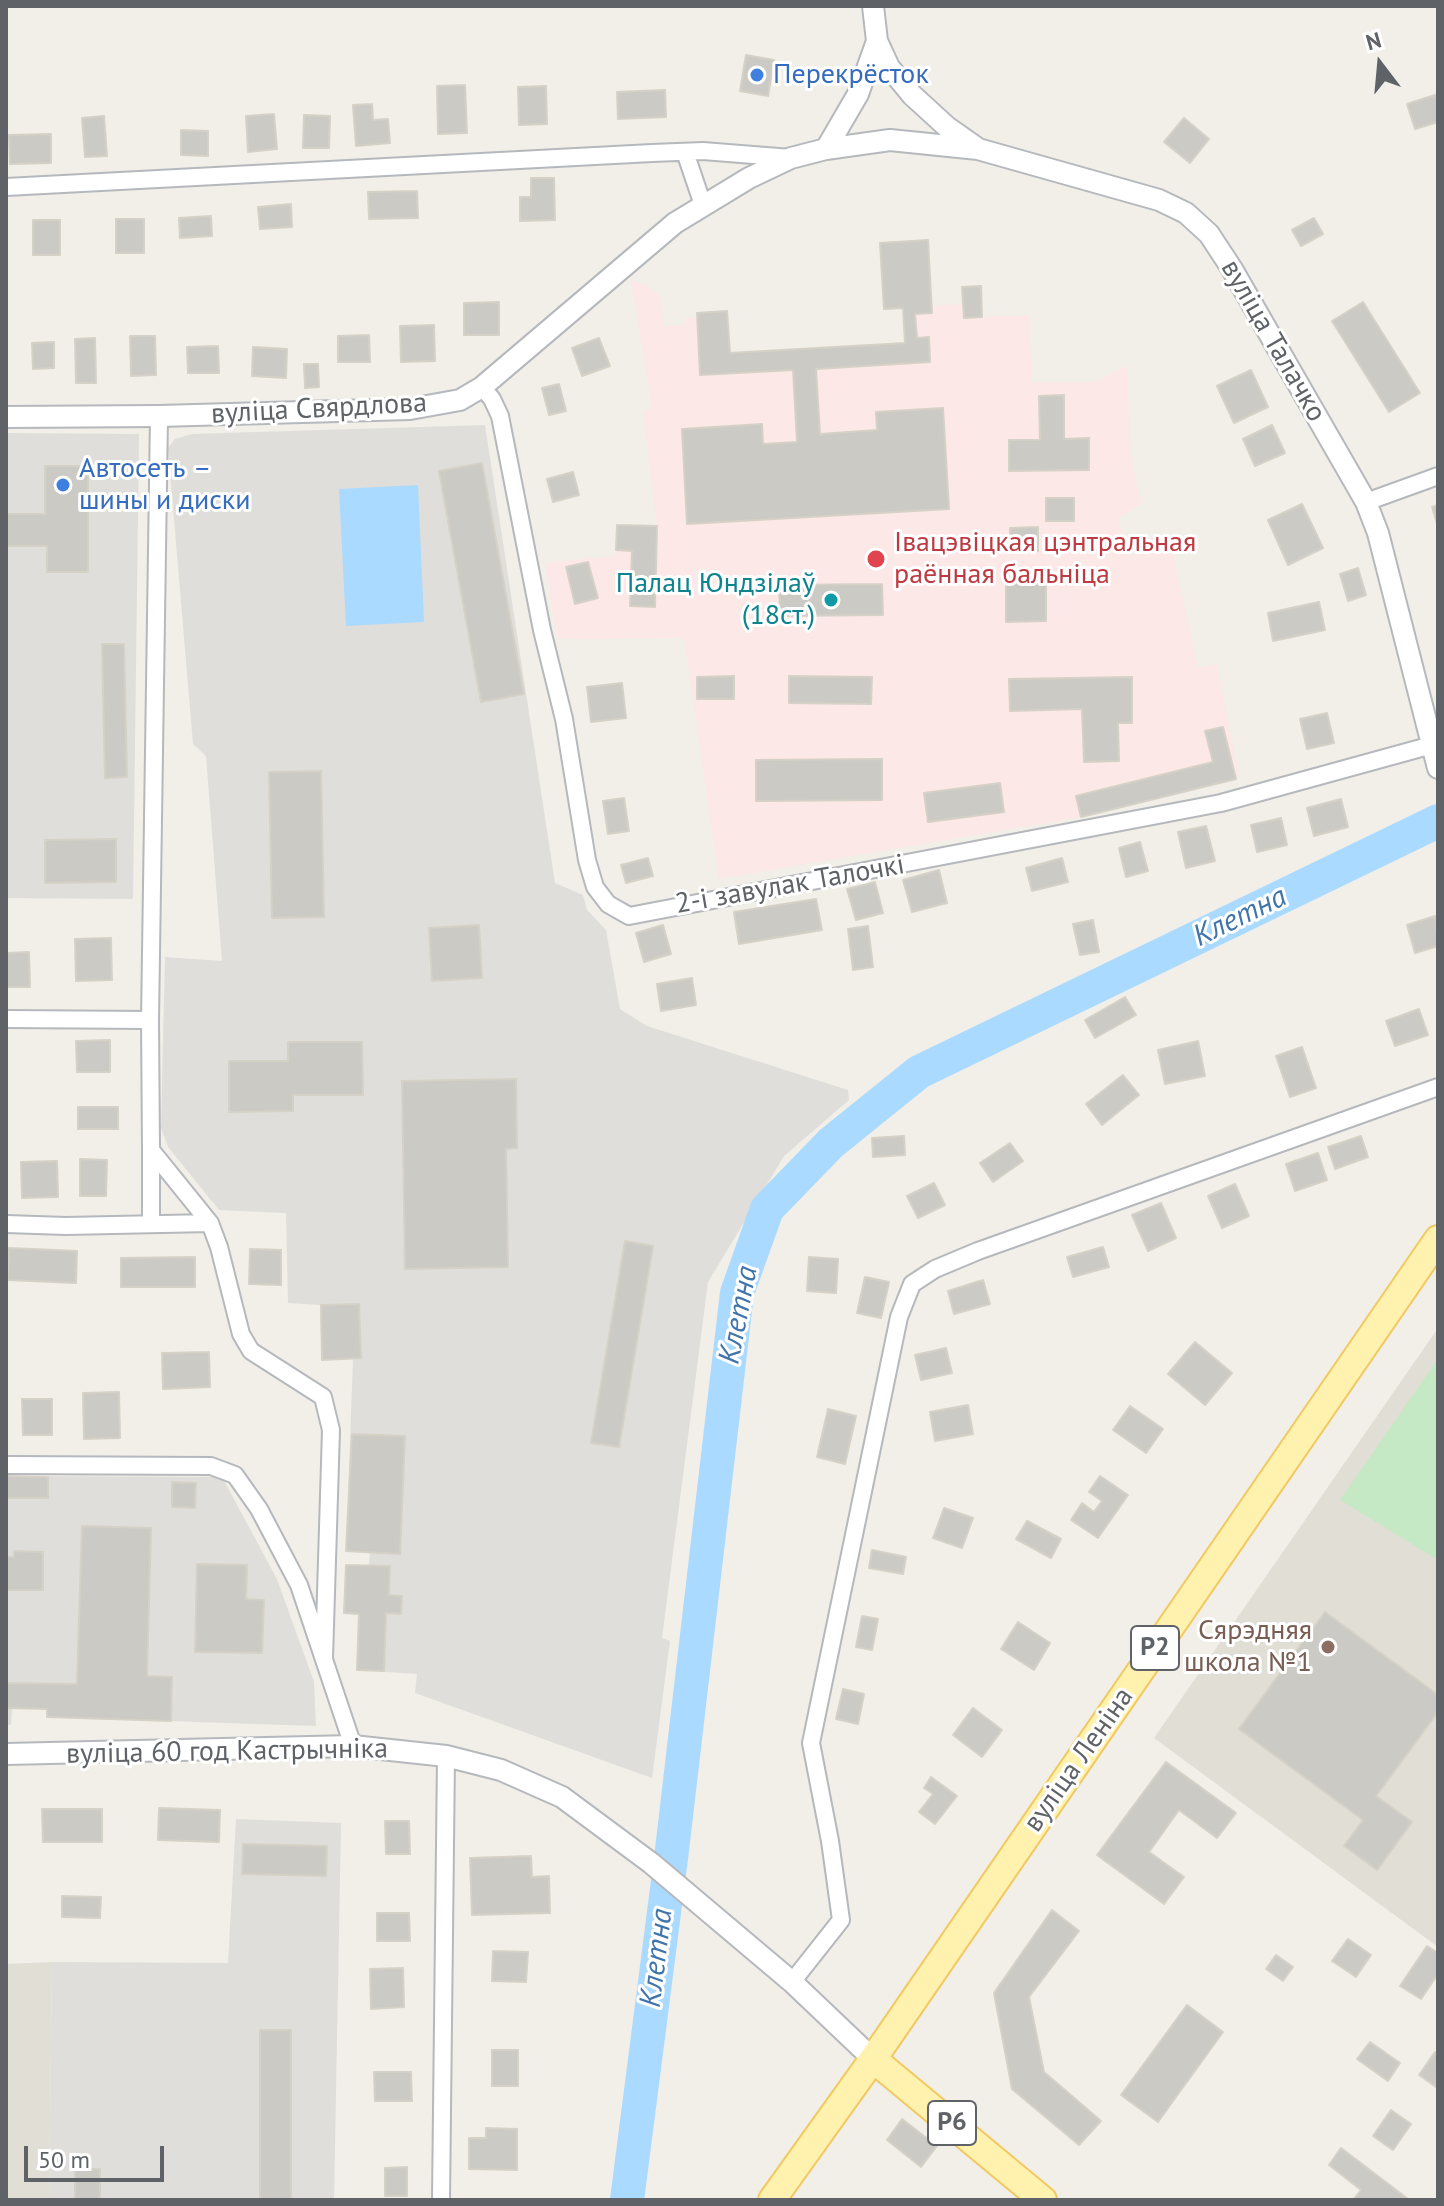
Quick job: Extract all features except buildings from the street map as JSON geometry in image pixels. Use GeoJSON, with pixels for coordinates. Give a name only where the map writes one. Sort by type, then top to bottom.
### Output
{"type":"FeatureCollection","features":[{"type":"Feature","properties":{"kind":"main road","name":"вуліца Леніна"},"geometry":{"type":"LineString","coordinates":[[772,2200],[873,2059],[1438,1239]]}},
{"type":"Feature","properties":{"kind":"main road","name":"Р6"},"geometry":{"type":"LineString","coordinates":[[873,2059],[1043,2200]]}},
{"type":"Feature","properties":{"kind":"street"},"geometry":{"type":"LineString","coordinates":[[873,6],[877,41],[889,67],[912,95],[947,127],[978,149]]}},
{"type":"Feature","properties":{"kind":"street"},"geometry":{"type":"LineString","coordinates":[[826,149],[858,94],[877,41]]}},
{"type":"Feature","properties":{"kind":"street","name":"вуліца Талачко"},"geometry":{"type":"LineString","coordinates":[[890,140],[978,149],[1159,200],[1186,213],[1209,234],[1368,500],[1438,768]]}},
{"type":"Feature","properties":{"kind":"street","name":"вуліца Свярдлова"},"geometry":{"type":"LineString","coordinates":[[6,417],[410,409],[460,400],[482,387],[640,251],[703,205],[791,158],[826,149],[890,140]]}},
{"type":"Feature","properties":{"kind":"street"},"geometry":{"type":"LineString","coordinates":[[685,152],[703,205]]}},
{"type":"Feature","properties":{"kind":"street","name":"вуліца Свярдлова"},"geometry":{"type":"LineString","coordinates":[[6,187],[685,152],[791,158]]}},
{"type":"Feature","properties":{"kind":"street","name":"2-і завулак Талочкі"},"geometry":{"type":"LineString","coordinates":[[482,387],[500,416],[542,630],[564,719],[587,860],[595,887],[608,904],[629,916],[1221,803],[1432,745]]}},
{"type":"Feature","properties":{"kind":"street"},"geometry":{"type":"LineString","coordinates":[[151,1224],[150,1020],[159,416]]}},
{"type":"Feature","properties":{"kind":"street"},"geometry":{"type":"LineString","coordinates":[[1368,500],[1438,476]]}},
{"type":"Feature","properties":{"kind":"street"},"geometry":{"type":"LineString","coordinates":[[6,1019],[150,1020]]}},
{"type":"Feature","properties":{"kind":"street"},"geometry":{"type":"LineString","coordinates":[[792,1982],[841,1920],[811,1743],[899,1317],[912,1284],[935,1269],[978,1251],[1438,1087]]}},
{"type":"Feature","properties":{"kind":"street"},"geometry":{"type":"LineString","coordinates":[[151,1150],[210,1223],[241,1334],[251,1351],[323,1397],[331,1430],[324,1658]]}},
{"type":"Feature","properties":{"kind":"street"},"geometry":{"type":"LineString","coordinates":[[6,1224],[210,1223]]}},
{"type":"Feature","properties":{"kind":"street"},"geometry":{"type":"LineString","coordinates":[[6,1465],[211,1466],[235,1475],[259,1509],[299,1585],[353,1746]]}},
{"type":"Feature","properties":{"kind":"street","name":"вуліца 60 год Кастрычніка"},"geometry":{"type":"LineString","coordinates":[[6,1754],[353,1746],[446,1756],[501,1770],[562,1797],[651,1863],[792,1982],[873,2059]]}},
{"type":"Feature","properties":{"kind":"street"},"geometry":{"type":"LineString","coordinates":[[441,2200],[446,1756]]}},
{"type":"Feature","properties":{"kind":"shaded area","name":"Івацэвіцкая цэнтральная раённая бальніца"},"geometry":{"type":"Polygon","coordinates":[[[928,240],[932,306],[963,304],[962,287],[981,286],[983,317],[1029,315],[1032,382],[1094,382],[1127,366],[1131,460],[1142,504],[1118,518],[1129,556],[1171,545],[1198,667],[1217,665],[1239,775],[1236,779],[1081,817],[719,879],[684,638],[557,639],[545,563],[615,556],[617,525],[657,526],[643,412],[652,409],[631,280],[659,294],[664,326],[686,324],[685,318],[697,318],[697,313],[727,311],[730,353],[904,343],[903,308],[884,309],[880,243],[928,240]]]}},
{"type":"Feature","properties":{"kind":"shaded area"},"geometry":{"type":"Polygon","coordinates":[[[485,425],[555,883],[583,895],[587,910],[606,930],[620,1009],[647,1026],[848,1090],[849,1100],[784,1156],[708,1282],[662,1638],[670,1641],[652,1778],[415,1693],[417,1674],[357,1670],[359,1614],[344,1613],[346,1565],[369,1565],[370,1553],[346,1551],[353,1359],[322,1360],[320,1305],[288,1303],[286,1213],[219,1210],[168,1147],[161,1128],[165,957],[222,961],[206,756],[193,744],[168,448],[175,439],[192,434],[485,425]]]}},
{"type":"Feature","properties":{"kind":"shaded area"},"geometry":{"type":"Polygon","coordinates":[[[6,433],[139,434],[133,899],[6,898],[6,433]]]}},
{"type":"Feature","properties":{"kind":"shaded area","name":"Сярэдняя школа №1"},"geometry":{"type":"Polygon","coordinates":[[[1438,1328],[1438,1947],[1154,1738],[1438,1328]]]}},
{"type":"Feature","properties":{"kind":"shaded area"},"geometry":{"type":"Polygon","coordinates":[[[6,1476],[222,1477],[277,1579],[314,1682],[316,1726],[47,1717],[47,1709],[12,1708],[11,1725],[6,1725],[6,1476]]]}},
{"type":"Feature","properties":{"kind":"shaded area"},"geometry":{"type":"Polygon","coordinates":[[[236,1819],[341,1823],[334,2200],[49,2200],[52,1962],[228,1963],[236,1819]]]}},
{"type":"Feature","properties":{"kind":"shaded area"},"geometry":{"type":"Polygon","coordinates":[[[52,1962],[49,2200],[6,2200],[6,1964],[52,1962]]]}},
{"type":"Feature","properties":{"kind":"green space"},"geometry":{"type":"Polygon","coordinates":[[[1438,1359],[1438,1560],[1340,1500],[1438,1359]]]}},
{"type":"Feature","properties":{"kind":"water"},"geometry":{"type":"Polygon","coordinates":[[[418,485],[424,622],[346,626],[339,489],[418,485]]]}},
{"type":"Feature","properties":{"kind":"waterway","name":"Клетна"},"geometry":{"type":"LineString","coordinates":[[627,2200],[672,1850],[737,1293],[767,1209],[831,1143],[919,1072],[1438,821]]}},
{"type":"Feature","properties":{"kind":"place","name":"Перекрёсток"},"geometry":{"type":"Point","coordinates":[757,75]}},
{"type":"Feature","properties":{"kind":"place","name":"Автосеть – шины и диски"},"geometry":{"type":"Point","coordinates":[63,485]}},
{"type":"Feature","properties":{"kind":"place","name":"Івацэвіцкая цэнтральная раённая бальніца"},"geometry":{"type":"Point","coordinates":[876,559]}},
{"type":"Feature","properties":{"kind":"place","name":"Палац Юндзілаў (18ст.)"},"geometry":{"type":"Point","coordinates":[831,600]}},
{"type":"Feature","properties":{"kind":"place","name":"Сярэдняя школа №1"},"geometry":{"type":"Point","coordinates":[1328,1647]}}]}
